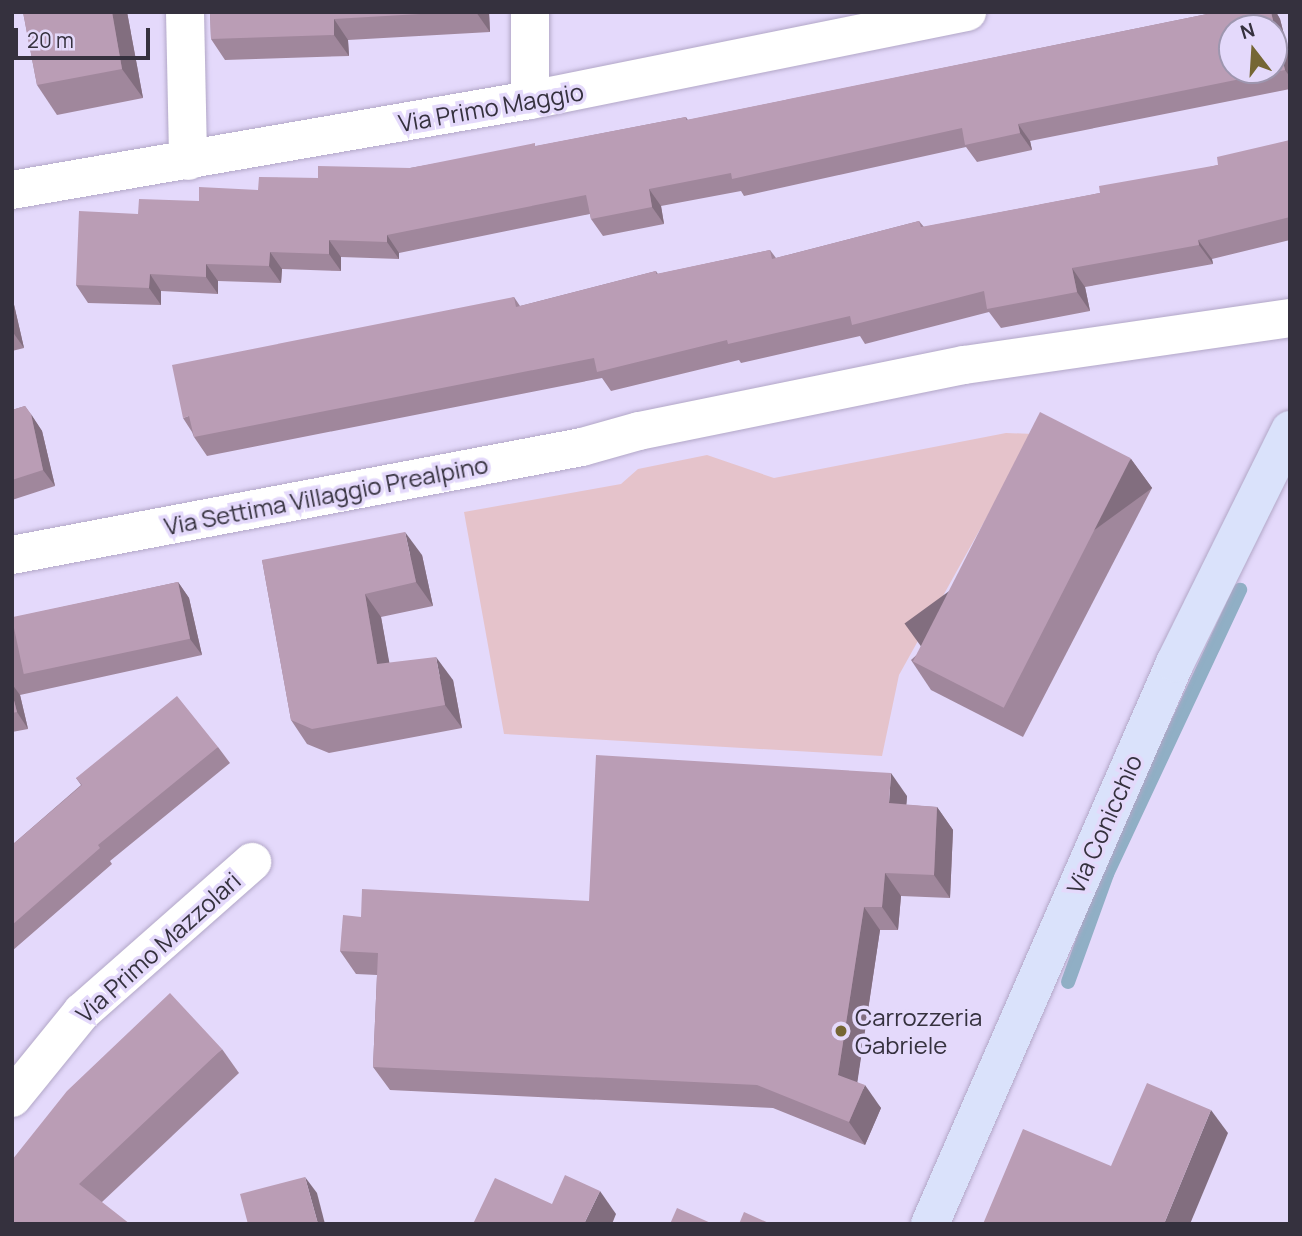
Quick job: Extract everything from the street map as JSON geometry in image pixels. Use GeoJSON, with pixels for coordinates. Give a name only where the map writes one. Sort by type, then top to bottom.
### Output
{"type":"FeatureCollection","features":[{"type":"Feature","properties":{"kind":"main road","name":"Via Conicchio"},"geometry":{"type":"LineString","coordinates":[[930,1224],[1175,663],[1290,430]]}},
{"type":"Feature","properties":{"kind":"street"},"geometry":{"type":"LineString","coordinates":[[185,12],[188,161]]}},
{"type":"Feature","properties":{"kind":"street"},"geometry":{"type":"LineString","coordinates":[[530,12],[530,100]]}},
{"type":"Feature","properties":{"kind":"street","name":"Via Primo Maggio"},"geometry":{"type":"LineString","coordinates":[[12,190],[530,100],[890,21],[967,12]]}},
{"type":"Feature","properties":{"kind":"street","name":"Via Settima Villaggio Prealpino"},"geometry":{"type":"LineString","coordinates":[[12,555],[582,447],[639,431],[964,365],[1290,318]]}},
{"type":"Feature","properties":{"kind":"street","name":"Via Primo Mazzolari"},"geometry":{"type":"LineString","coordinates":[[12,1098],[82,1012],[252,862]]}},
{"type":"Feature","properties":{"kind":"shaded area"},"geometry":{"type":"Polygon","coordinates":[[[1006,433],[1033,434],[899,675],[882,756],[504,734],[464,512],[621,484],[638,469],[707,455],[774,478],[1006,433]]]}},
{"type":"Feature","properties":{"kind":"building"},"geometry":{"type":"Polygon","coordinates":[[[23,12],[112,12],[122,69],[37,85],[23,12]]]}},
{"type":"Feature","properties":{"kind":"building"},"geometry":{"type":"Polygon","coordinates":[[[210,12],[454,12],[334,19],[334,35],[211,39],[210,12]]]}},
{"type":"Feature","properties":{"kind":"building"},"geometry":{"type":"Polygon","coordinates":[[[1217,12],[1271,14],[1218,14],[1218,84],[1018,124],[1020,133],[965,145],[962,128],[732,179],[731,173],[649,189],[652,207],[591,219],[586,195],[387,235],[387,242],[329,240],[329,254],[270,252],[269,266],[206,264],[206,277],[150,274],[149,288],[76,285],[79,211],[138,214],[139,199],[199,201],[199,187],[258,190],[259,177],[318,178],[318,166],[410,168],[686,117],[686,120],[1217,12]]]}},
{"type":"Feature","properties":{"kind":"building"},"geometry":{"type":"Polygon","coordinates":[[[1290,140],[1290,217],[1198,240],[1199,245],[1072,268],[1077,292],[987,309],[984,291],[852,325],[850,316],[728,344],[727,340],[597,372],[594,358],[194,437],[189,416],[183,418],[172,365],[514,297],[516,307],[656,271],[656,274],[770,250],[772,259],[919,221],[921,227],[1100,193],[1099,186],[1218,165],[1217,157],[1290,140]]]}},
{"type":"Feature","properties":{"kind":"building"},"geometry":{"type":"Polygon","coordinates":[[[25,406],[31,414],[43,470],[12,480],[12,410],[25,406]]]}},
{"type":"Feature","properties":{"kind":"building"},"geometry":{"type":"Polygon","coordinates":[[[1040,412],[1131,458],[1004,708],[913,661],[1040,412]]]}},
{"type":"Feature","properties":{"kind":"building"},"geometry":{"type":"Polygon","coordinates":[[[405,532],[416,582],[365,594],[377,664],[436,657],[445,705],[312,729],[291,720],[262,560],[405,532]]]}},
{"type":"Feature","properties":{"kind":"building"},"geometry":{"type":"Polygon","coordinates":[[[178,582],[190,639],[24,674],[12,617],[178,582]]]}},
{"type":"Feature","properties":{"kind":"building"},"geometry":{"type":"Polygon","coordinates":[[[12,693],[17,712],[12,713],[12,693]]]}},
{"type":"Feature","properties":{"kind":"building"},"geometry":{"type":"Polygon","coordinates":[[[177,696],[218,747],[98,845],[100,848],[12,925],[12,845],[82,785],[76,778],[177,696]]]}},
{"type":"Feature","properties":{"kind":"building"},"geometry":{"type":"Polygon","coordinates":[[[596,755],[891,773],[889,803],[937,807],[934,875],[885,873],[882,907],[864,907],[838,1075],[865,1085],[849,1122],[757,1085],[373,1067],[378,953],[340,951],[343,915],[361,917],[362,889],[589,901],[596,755]]]}},
{"type":"Feature","properties":{"kind":"building"},"geometry":{"type":"Polygon","coordinates":[[[170,993],[222,1049],[79,1184],[130,1224],[12,1224],[12,1160],[67,1091],[170,993]]]}},
{"type":"Feature","properties":{"kind":"building"},"geometry":{"type":"Polygon","coordinates":[[[1147,1083],[1211,1110],[1164,1224],[983,1224],[1023,1129],[1111,1166],[1147,1083]]]}},
{"type":"Feature","properties":{"kind":"building"},"geometry":{"type":"Polygon","coordinates":[[[565,1175],[600,1191],[584,1224],[473,1224],[495,1178],[552,1204],[565,1175]]]}},
{"type":"Feature","properties":{"kind":"building"},"geometry":{"type":"Polygon","coordinates":[[[305,1177],[318,1224],[248,1224],[240,1194],[305,1177]]]}},
{"type":"Feature","properties":{"kind":"building"},"geometry":{"type":"Polygon","coordinates":[[[677,1208],[713,1224],[670,1224],[677,1208]]]}},
{"type":"Feature","properties":{"kind":"building"},"geometry":{"type":"Polygon","coordinates":[[[744,1212],[771,1224],[739,1224],[744,1212]]]}},
{"type":"Feature","properties":{"kind":"waterway"},"geometry":{"type":"LineString","coordinates":[[1068,982],[1107,874],[1240,590]]}},
{"type":"Feature","properties":{"kind":"place","name":"Carrozzeria Gabriele"},"geometry":{"type":"Point","coordinates":[841,1031]}}]}
